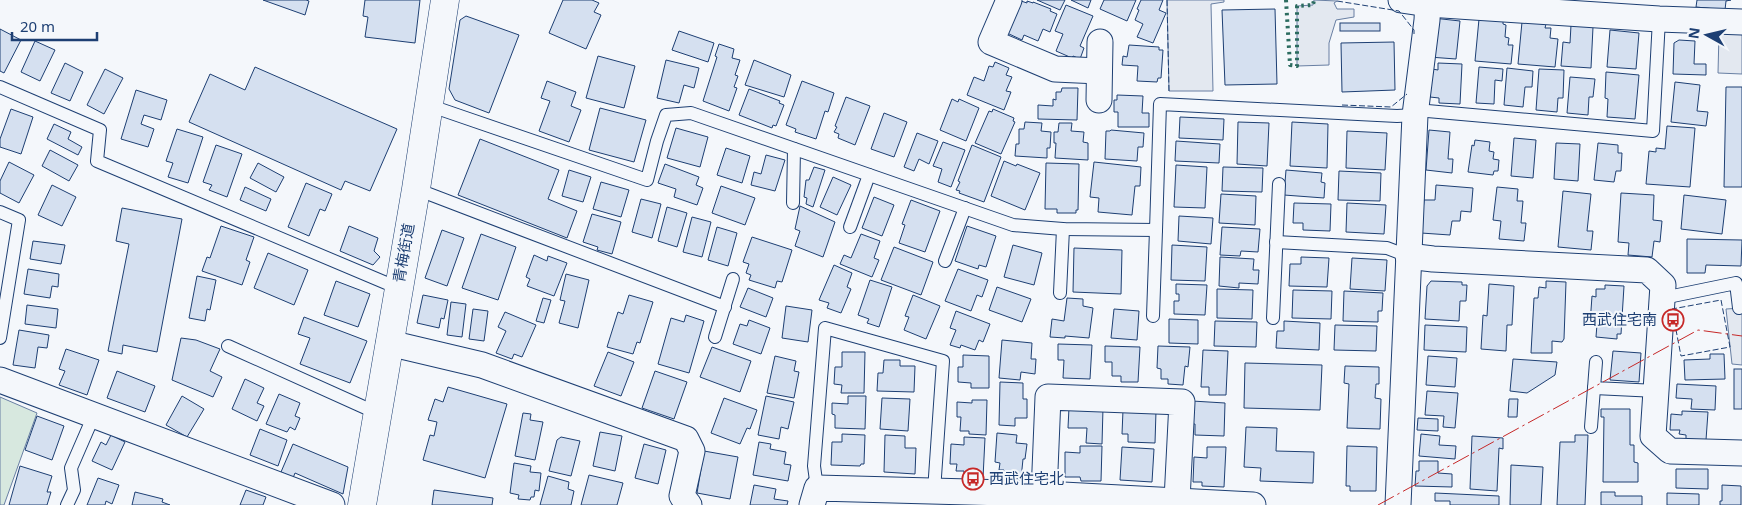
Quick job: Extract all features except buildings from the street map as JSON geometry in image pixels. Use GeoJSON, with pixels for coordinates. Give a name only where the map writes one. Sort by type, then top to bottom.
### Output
{"type":"FeatureCollection","features":[{"type":"Feature","properties":{"kind":"main road","name":"青梅街道"},"geometry":{"type":"LineString","coordinates":[[362,505],[416,189],[445,0]]}},
{"type":"Feature","properties":{"kind":"street"},"geometry":{"type":"LineString","coordinates":[[1009,0],[991,42],[1055,69],[1099,71]]}},
{"type":"Feature","properties":{"kind":"street"},"geometry":{"type":"LineString","coordinates":[[1401,0],[1659,19],[1742,22]]}},
{"type":"Feature","properties":{"kind":"street"},"geometry":{"type":"LineString","coordinates":[[1398,505],[1416,113],[1428,2]]}},
{"type":"Feature","properties":{"kind":"street"},"geometry":{"type":"LineString","coordinates":[[1099,100],[1100,42]]}},
{"type":"Feature","properties":{"kind":"street"},"geometry":{"type":"LineString","coordinates":[[1408,256],[1433,259],[1647,270],[1664,285],[1653,436],[1670,451],[1742,453]]}},
{"type":"Feature","properties":{"kind":"street"},"geometry":{"type":"LineString","coordinates":[[389,343],[482,365],[686,439],[692,451],[682,496],[689,505]]}},
{"type":"Feature","properties":{"kind":"street"},"geometry":{"type":"LineString","coordinates":[[0,380],[332,505]]}},
{"type":"Feature","properties":{"kind":"street"},"geometry":{"type":"LineString","coordinates":[[1042,498],[1048,397],[1182,402],[1177,500]]}},
{"type":"Feature","properties":{"kind":"street"},"geometry":{"type":"LineString","coordinates":[[815,496],[934,491],[1042,498],[1177,500],[1253,505]]}},
{"type":"Feature","properties":{"kind":"lane"},"geometry":{"type":"LineString","coordinates":[[1153,316],[1160,104],[1397,116],[1416,113],[1654,131],[1659,19]]}},
{"type":"Feature","properties":{"kind":"lane"},"geometry":{"type":"LineString","coordinates":[[0,87],[100,130],[97,162],[398,288]]}},
{"type":"Feature","properties":{"kind":"lane"},"geometry":{"type":"LineString","coordinates":[[428,105],[647,180],[666,115],[691,114],[1012,225],[1062,229],[1156,230]]}},
{"type":"Feature","properties":{"kind":"lane"},"geometry":{"type":"LineString","coordinates":[[793,203],[794,149]]}},
{"type":"Feature","properties":{"kind":"lane"},"geometry":{"type":"LineString","coordinates":[[850,227],[869,175]]}},
{"type":"Feature","properties":{"kind":"lane"},"geometry":{"type":"LineString","coordinates":[[1273,318],[1279,184]]}},
{"type":"Feature","properties":{"kind":"lane"},"geometry":{"type":"LineString","coordinates":[[416,189],[725,307]]}},
{"type":"Feature","properties":{"kind":"lane"},"geometry":{"type":"LineString","coordinates":[[945,261],[965,208]]}},
{"type":"Feature","properties":{"kind":"lane"},"geometry":{"type":"LineString","coordinates":[[0,212],[19,220],[0,338]]}},
{"type":"Feature","properties":{"kind":"lane"},"geometry":{"type":"LineString","coordinates":[[1060,293],[1062,229]]}},
{"type":"Feature","properties":{"kind":"lane"},"geometry":{"type":"LineString","coordinates":[[1276,242],[1387,248],[1408,256]]}},
{"type":"Feature","properties":{"kind":"lane"},"geometry":{"type":"LineString","coordinates":[[715,338],[733,280]]}},
{"type":"Feature","properties":{"kind":"lane"},"geometry":{"type":"LineString","coordinates":[[1662,298],[1736,283],[1739,308]]}},
{"type":"Feature","properties":{"kind":"lane"},"geometry":{"type":"LineString","coordinates":[[815,496],[814,466],[825,328],[943,361],[934,491]]}},
{"type":"Feature","properties":{"kind":"lane"},"geometry":{"type":"LineString","coordinates":[[228,346],[377,413]]}},
{"type":"Feature","properties":{"kind":"lane"},"geometry":{"type":"LineString","coordinates":[[1591,427],[1596,362]]}},
{"type":"Feature","properties":{"kind":"lane"},"geometry":{"type":"LineString","coordinates":[[1594,388],[1657,391]]}},
{"type":"Feature","properties":{"kind":"lane"},"geometry":{"type":"LineString","coordinates":[[67,505],[74,490],[71,468],[94,415]]}},
{"type":"Feature","properties":{"kind":"shaded area"},"geometry":{"type":"Polygon","coordinates":[[[1167,0],[1224,0],[1224,2],[1211,4],[1213,91],[1169,91],[1167,0]]]}},
{"type":"Feature","properties":{"kind":"shaded area"},"geometry":{"type":"Polygon","coordinates":[[[1314,0],[1337,1],[1334,3],[1337,9],[1354,9],[1354,17],[1336,20],[1329,43],[1329,65],[1297,66],[1297,6],[1313,5],[1314,0]]]}},
{"type":"Feature","properties":{"kind":"shaded area"},"geometry":{"type":"Polygon","coordinates":[[[1719,33],[1742,34],[1742,74],[1718,73],[1719,33]]]}},
{"type":"Feature","properties":{"kind":"shaded area"},"geometry":{"type":"Polygon","coordinates":[[[1742,308],[1742,365],[1732,364],[1726,309],[1742,308]]]}},
{"type":"Feature","properties":{"kind":"shaded area"},"geometry":{"type":"Polygon","coordinates":[[[0,397],[37,413],[4,505],[0,505],[0,397]]]}},
{"type":"Feature","properties":{"kind":"hedge"},"geometry":{"type":"LineString","coordinates":[[1286,0],[1290,65],[1297,66],[1297,6],[1313,5],[1314,0]]}},
{"type":"Feature","properties":{"kind":"fence"},"geometry":{"type":"LineString","coordinates":[[1167,0],[1169,91]]}},
{"type":"Feature","properties":{"kind":"fence"},"geometry":{"type":"LineString","coordinates":[[1337,1],[1399,11],[1414,30],[1414,34]]}},
{"type":"Feature","properties":{"kind":"fence"},"geometry":{"type":"LineString","coordinates":[[1342,105],[1391,107],[1407,94]]}},
{"type":"Feature","properties":{"kind":"fence"},"geometry":{"type":"LineString","coordinates":[[1721,300],[1730,347],[1681,356],[1672,309],[1721,300]]}},
{"type":"Feature","properties":{"kind":"power"},"geometry":{"type":"LineString","coordinates":[[1378,505],[1698,330],[1742,336]]}},
{"type":"Feature","properties":{"kind":"place","name":"西武住宅南"},"geometry":{"type":"Point","coordinates":[1673,320]}},
{"type":"Feature","properties":{"kind":"place","name":"西武住宅北"},"geometry":{"type":"Point","coordinates":[973,479]}}]}
